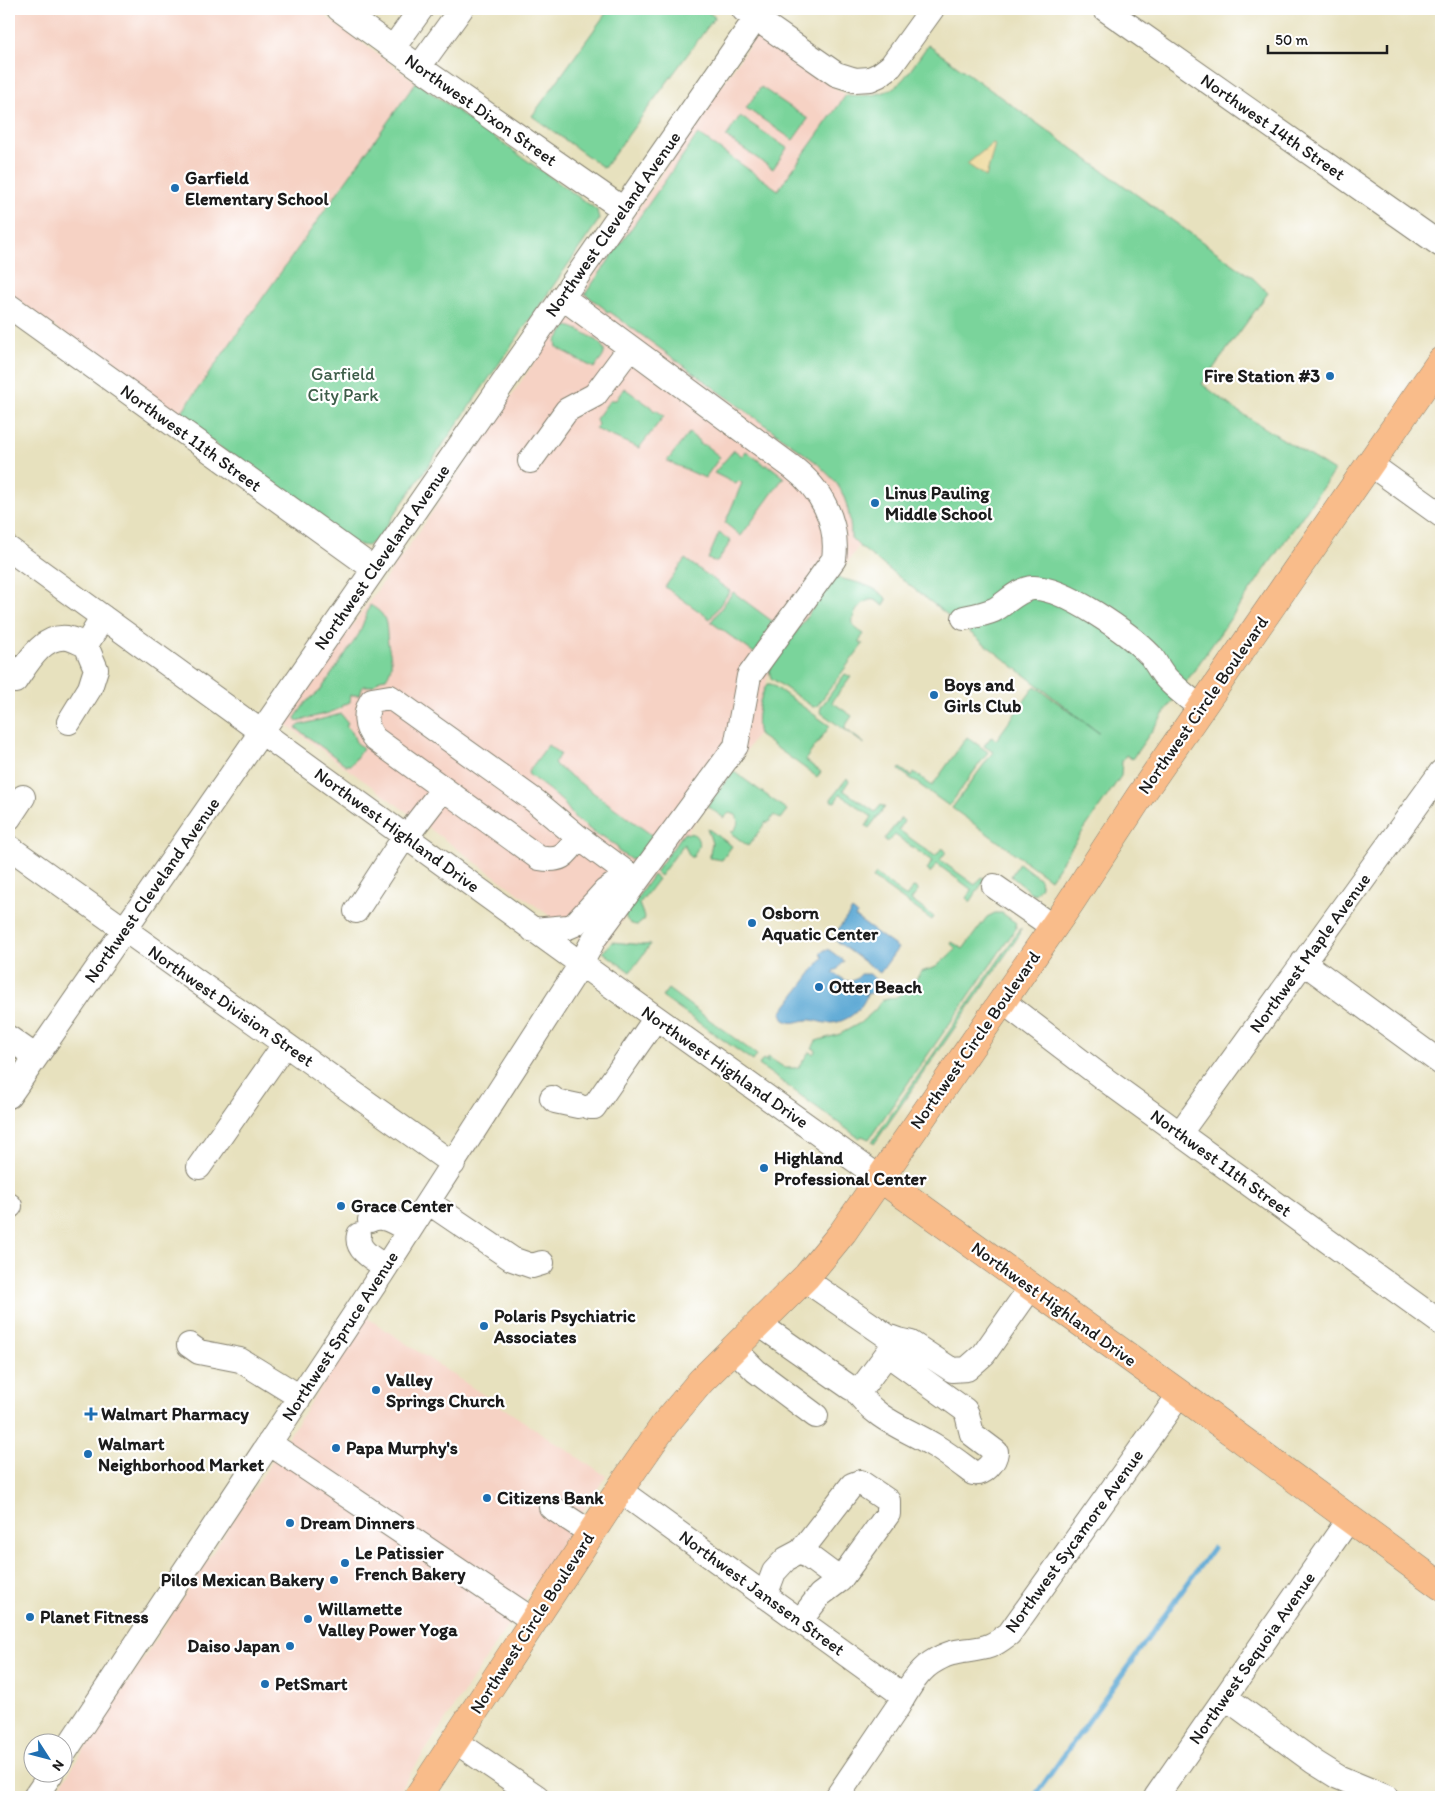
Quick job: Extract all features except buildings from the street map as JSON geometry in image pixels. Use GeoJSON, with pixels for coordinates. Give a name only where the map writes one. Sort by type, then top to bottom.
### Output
{"type":"FeatureCollection","features":[{"type":"Feature","properties":{"kind":"main road","name":"Northwest Circle Boulevard"},"geometry":{"type":"LineString","coordinates":[[418,1797],[619,1490],[690,1393],[804,1279],[842,1232],[1053,927],[1140,796],[1441,361]]}},
{"type":"Feature","properties":{"kind":"main road","name":"Northwest Highland Drive"},"geometry":{"type":"LineString","coordinates":[[880,1178],[1180,1394],[1441,1586]]}},
{"type":"Feature","properties":{"kind":"street","name":"Northwest Dixon Street"},"geometry":{"type":"LineString","coordinates":[[339,9],[623,209]]}},
{"type":"Feature","properties":{"kind":"street"},"geometry":{"type":"LineString","coordinates":[[392,48],[421,9]]}},
{"type":"Feature","properties":{"kind":"street"},"geometry":{"type":"LineString","coordinates":[[419,67],[461,9]]}},
{"type":"Feature","properties":{"kind":"street"},"geometry":{"type":"LineString","coordinates":[[749,14],[836,74],[854,80],[870,79],[891,66],[932,9]]}},
{"type":"Feature","properties":{"kind":"street","name":"Northwest 14th Street"},"geometry":{"type":"LineString","coordinates":[[1105,9],[1441,245]]}},
{"type":"Feature","properties":{"kind":"street","name":"Northwest Cleveland Avenue"},"geometry":{"type":"LineString","coordinates":[[9,1096],[623,209],[749,14]]}},
{"type":"Feature","properties":{"kind":"street","name":"Northwest Spruce Avenue"},"geometry":{"type":"LineString","coordinates":[[72,1741],[410,1231],[581,964],[594,938],[736,746],[749,676],[834,559],[836,547],[828,508],[811,484],[562,297]]}},
{"type":"Feature","properties":{"kind":"street","name":"Northwest 11th Street"},"geometry":{"type":"LineString","coordinates":[[9,306],[374,569]]}},
{"type":"Feature","properties":{"kind":"street"},"geometry":{"type":"LineString","coordinates":[[530,460],[567,410],[594,395],[630,348]]}},
{"type":"Feature","properties":{"kind":"street"},"geometry":{"type":"LineString","coordinates":[[1370,464],[1441,515]]}},
{"type":"Feature","properties":{"kind":"street","name":"Northwest Highland Drive"},"geometry":{"type":"LineString","coordinates":[[9,549],[262,731],[533,930],[880,1178]]}},
{"type":"Feature","properties":{"kind":"street"},"geometry":{"type":"LineString","coordinates":[[964,618],[994,610],[1020,592],[1032,588],[1051,589],[1094,613],[1139,645],[1154,661],[1166,679],[1201,708]]}},
{"type":"Feature","properties":{"kind":"street"},"geometry":{"type":"LineString","coordinates":[[86,645],[103,617]]}},
{"type":"Feature","properties":{"kind":"street"},"geometry":{"type":"LineString","coordinates":[[15,681],[34,654],[51,640],[66,638],[86,645],[96,669],[90,688],[69,722]]}},
{"type":"Feature","properties":{"kind":"street"},"geometry":{"type":"LineString","coordinates":[[578,837],[563,856],[554,860],[539,858],[375,739],[368,732],[366,710],[372,700],[390,697],[534,802],[636,880]]}},
{"type":"Feature","properties":{"kind":"street","name":"Northwest Maple Avenue"},"geometry":{"type":"LineString","coordinates":[[1180,1133],[1440,776]]}},
{"type":"Feature","properties":{"kind":"street"},"geometry":{"type":"LineString","coordinates":[[356,911],[405,836],[443,789]]}},
{"type":"Feature","properties":{"kind":"street"},"geometry":{"type":"LineString","coordinates":[[9,818],[23,797]]}},
{"type":"Feature","properties":{"kind":"street","name":"Northwest Division Street"},"geometry":{"type":"LineString","coordinates":[[9,847],[453,1164]]}},
{"type":"Feature","properties":{"kind":"street"},"geometry":{"type":"LineString","coordinates":[[533,930],[568,927],[574,924],[605,891],[615,884],[636,880]]}},
{"type":"Feature","properties":{"kind":"street"},"geometry":{"type":"LineString","coordinates":[[994,886],[1053,927]]}},
{"type":"Feature","properties":{"kind":"street"},"geometry":{"type":"LineString","coordinates":[[1303,962],[1441,1063]]}},
{"type":"Feature","properties":{"kind":"street","name":"Northwest 11th Street"},"geometry":{"type":"LineString","coordinates":[[1002,1001],[1103,1078],[1441,1323]]}},
{"type":"Feature","properties":{"kind":"street"},"geometry":{"type":"LineString","coordinates":[[552,1098],[555,1101],[594,1107],[656,1018]]}},
{"type":"Feature","properties":{"kind":"street"},"geometry":{"type":"LineString","coordinates":[[9,1038],[36,1057]]}},
{"type":"Feature","properties":{"kind":"street"},"geometry":{"type":"LineString","coordinates":[[199,1167],[286,1044]]}},
{"type":"Feature","properties":{"kind":"street"},"geometry":{"type":"LineString","coordinates":[[428,1202],[512,1259],[532,1266],[542,1263]]}},
{"type":"Feature","properties":{"kind":"street"},"geometry":{"type":"LineString","coordinates":[[386,1267],[361,1248],[358,1239],[364,1227],[376,1217],[386,1218],[410,1231]]}},
{"type":"Feature","properties":{"kind":"street"},"geometry":{"type":"LineString","coordinates":[[804,1279],[887,1336],[892,1347],[965,1410],[972,1434],[996,1452],[996,1456],[984,1472],[979,1474],[973,1473],[935,1446],[898,1427],[867,1406],[854,1388]]}},
{"type":"Feature","properties":{"kind":"street"},"geometry":{"type":"LineString","coordinates":[[759,1324],[851,1388],[861,1388],[892,1347],[911,1343],[952,1370],[967,1369],[984,1354],[1031,1287]]}},
{"type":"Feature","properties":{"kind":"street"},"geometry":{"type":"LineString","coordinates":[[189,1345],[199,1352],[240,1360],[300,1397]]}},
{"type":"Feature","properties":{"kind":"street"},"geometry":{"type":"LineString","coordinates":[[733,1348],[756,1371],[816,1416]]}},
{"type":"Feature","properties":{"kind":"street","name":"Northwest Sycamore Avenue"},"geometry":{"type":"LineString","coordinates":[[838,1797],[904,1696],[929,1664],[945,1654],[995,1644],[1009,1634],[1180,1394]]}},
{"type":"Feature","properties":{"kind":"street"},"geometry":{"type":"LineString","coordinates":[[269,1443],[534,1621]]}},
{"type":"Feature","properties":{"kind":"street"},"geometry":{"type":"LineString","coordinates":[[765,1596],[774,1572],[786,1558],[801,1551],[852,1485],[860,1482],[888,1501],[888,1514],[840,1580],[820,1595],[800,1622]]}},
{"type":"Feature","properties":{"kind":"street","name":"Northwest Janssen Street"},"geometry":{"type":"LineString","coordinates":[[619,1490],[904,1696]]}},
{"type":"Feature","properties":{"kind":"street"},"geometry":{"type":"LineString","coordinates":[[551,1508],[591,1533]]}},
{"type":"Feature","properties":{"kind":"street","name":"Northwest Sequoia Avenue"},"geometry":{"type":"LineString","coordinates":[[1156,1797],[1349,1519]]}},
{"type":"Feature","properties":{"kind":"street"},"geometry":{"type":"LineString","coordinates":[[801,1551],[840,1580]]}},
{"type":"Feature","properties":{"kind":"street"},"geometry":{"type":"LineString","coordinates":[[1225,1697],[1314,1762],[1338,1776],[1386,1797]]}},
{"type":"Feature","properties":{"kind":"street"},"geometry":{"type":"LineString","coordinates":[[455,1741],[536,1797]]}},
{"type":"Feature","properties":{"kind":"street"},"geometry":{"type":"LineString","coordinates":[[35,1797],[44,1784]]}},
{"type":"Feature","properties":{"kind":"shaded area","name":"Garfield Elementary School"},"geometry":{"type":"Polygon","coordinates":[[[9,9],[316,9],[416,82],[178,417],[9,294],[9,9]]]}},
{"type":"Feature","properties":{"kind":"shaded area","name":"Linus Pauling Middle School"},"geometry":{"type":"Polygon","coordinates":[[[757,34],[846,95],[864,96],[879,94],[893,89],[904,79],[928,45],[1254,279],[1268,293],[1202,384],[1236,410],[1334,471],[1132,759],[859,546],[771,668],[761,700],[758,733],[599,952],[283,722],[416,536],[757,34]]]}},
{"type":"Feature","properties":{"kind":"shaded area"},"geometry":{"type":"Polygon","coordinates":[[[366,1317],[606,1476],[395,1797],[53,1797],[61,1784],[72,1784],[72,1768],[366,1317]]]}},
{"type":"Feature","properties":{"kind":"green space"},"geometry":{"type":"Polygon","coordinates":[[[609,9],[704,9],[715,17],[604,168],[532,116],[609,9]]]}},
{"type":"Feature","properties":{"kind":"green space"},"geometry":{"type":"Polygon","coordinates":[[[928,45],[1254,279],[1268,293],[1202,384],[1236,410],[1334,471],[1132,759],[1126,755],[1122,761],[1121,776],[1050,879],[952,808],[993,752],[984,746],[991,737],[996,740],[1035,686],[1099,733],[859,546],[851,538],[848,509],[840,490],[835,481],[817,463],[610,312],[607,313],[605,309],[585,294],[698,134],[778,190],[846,95],[863,96],[877,94],[896,86],[904,79],[928,45]]]}},
{"type":"Feature","properties":{"kind":"green space","name":"Garfield City Park"},"geometry":{"type":"Polygon","coordinates":[[[416,82],[597,210],[599,220],[378,538],[367,546],[355,544],[178,417],[416,82]]]}},
{"type":"Feature","properties":{"kind":"green space"},"geometry":{"type":"Polygon","coordinates":[[[761,87],[808,119],[793,140],[746,108],[761,87]]]}},
{"type":"Feature","properties":{"kind":"green space"},"geometry":{"type":"Polygon","coordinates":[[[740,116],[787,148],[773,169],[726,137],[740,116]]]}},
{"type":"Feature","properties":{"kind":"green space"},"geometry":{"type":"Polygon","coordinates":[[[567,326],[588,335],[599,343],[604,350],[604,355],[594,368],[557,347],[556,341],[567,326]]]}},
{"type":"Feature","properties":{"kind":"green space"},"geometry":{"type":"Polygon","coordinates":[[[624,388],[654,411],[656,410],[664,416],[639,448],[595,429],[598,425],[596,419],[610,400],[616,400],[624,388]]]}},
{"type":"Feature","properties":{"kind":"green space"},"geometry":{"type":"Polygon","coordinates":[[[689,433],[699,441],[699,444],[705,445],[720,457],[705,478],[667,461],[689,433]]]}},
{"type":"Feature","properties":{"kind":"green space"},"geometry":{"type":"Polygon","coordinates":[[[734,450],[742,456],[746,451],[784,477],[741,536],[725,523],[742,483],[739,481],[736,484],[714,473],[734,450]]]}},
{"type":"Feature","properties":{"kind":"green space"},"geometry":{"type":"Polygon","coordinates":[[[719,533],[731,541],[717,562],[708,559],[719,533]]]}},
{"type":"Feature","properties":{"kind":"green space"},"geometry":{"type":"Polygon","coordinates":[[[685,559],[730,591],[710,619],[665,587],[685,559]]]}},
{"type":"Feature","properties":{"kind":"green space"},"geometry":{"type":"Polygon","coordinates":[[[838,578],[871,587],[887,599],[884,606],[875,600],[870,600],[855,613],[853,622],[855,627],[864,634],[859,641],[863,644],[817,706],[813,707],[771,678],[769,670],[832,581],[838,578]]]}},
{"type":"Feature","properties":{"kind":"green space"},"geometry":{"type":"Polygon","coordinates":[[[733,592],[776,624],[754,653],[711,622],[733,592]]]}},
{"type":"Feature","properties":{"kind":"green space"},"geometry":{"type":"Polygon","coordinates":[[[370,605],[381,613],[385,621],[391,660],[389,673],[386,678],[380,679],[373,686],[363,686],[360,695],[351,695],[350,702],[341,706],[341,708],[297,721],[295,718],[306,702],[320,691],[359,634],[370,605]]]}},
{"type":"Feature","properties":{"kind":"green space"},"geometry":{"type":"Polygon","coordinates":[[[845,674],[851,677],[832,702],[852,716],[844,728],[864,744],[820,712],[821,707],[845,674]]]}},
{"type":"Feature","properties":{"kind":"green space"},"geometry":{"type":"Polygon","coordinates":[[[767,684],[771,684],[830,726],[805,760],[821,772],[817,777],[759,735],[757,723],[759,709],[767,684]]]}},
{"type":"Feature","properties":{"kind":"green space"},"geometry":{"type":"Polygon","coordinates":[[[341,714],[348,723],[346,726],[352,732],[356,742],[363,748],[351,765],[346,765],[296,728],[300,725],[341,714]]]}},
{"type":"Feature","properties":{"kind":"green space"},"geometry":{"type":"Polygon","coordinates":[[[967,737],[988,752],[949,806],[899,770],[900,768],[911,776],[914,772],[932,786],[967,737]]]}},
{"type":"Feature","properties":{"kind":"green space"},"geometry":{"type":"Polygon","coordinates":[[[548,745],[560,754],[554,764],[653,836],[638,858],[630,859],[618,851],[618,847],[602,836],[598,836],[574,817],[563,802],[529,775],[528,772],[548,745]]]}},
{"type":"Feature","properties":{"kind":"green space"},"geometry":{"type":"Polygon","coordinates":[[[733,771],[787,810],[780,819],[774,815],[768,823],[766,822],[748,846],[731,832],[737,825],[736,815],[729,813],[724,818],[707,806],[733,771]]]}},
{"type":"Feature","properties":{"kind":"green space"},"geometry":{"type":"Polygon","coordinates":[[[847,778],[849,781],[843,790],[875,812],[881,805],[885,807],[869,828],[866,826],[872,817],[840,794],[835,802],[831,801],[847,778]]]}},
{"type":"Feature","properties":{"kind":"green space"},"geometry":{"type":"Polygon","coordinates":[[[901,818],[904,821],[899,830],[935,856],[941,849],[944,849],[946,852],[940,860],[975,885],[982,877],[985,879],[971,901],[966,898],[972,890],[937,864],[929,872],[927,870],[932,861],[895,835],[889,841],[885,841],[885,838],[901,818]]]}},
{"type":"Feature","properties":{"kind":"green space"},"geometry":{"type":"Polygon","coordinates":[[[707,828],[732,846],[722,860],[709,858],[712,843],[707,828]]]}},
{"type":"Feature","properties":{"kind":"green space"},"geometry":{"type":"Polygon","coordinates":[[[684,833],[694,834],[699,842],[693,857],[690,857],[684,844],[660,876],[655,872],[684,833]]]}},
{"type":"Feature","properties":{"kind":"green space"},"geometry":{"type":"Polygon","coordinates":[[[1019,863],[1040,879],[1041,886],[1035,894],[1011,876],[1019,863]]]}},
{"type":"Feature","properties":{"kind":"green space"},"geometry":{"type":"Polygon","coordinates":[[[876,874],[906,897],[913,887],[917,888],[918,891],[911,900],[934,917],[932,920],[873,878],[876,874]]]}},
{"type":"Feature","properties":{"kind":"green space"},"geometry":{"type":"Polygon","coordinates":[[[653,875],[658,879],[639,904],[645,919],[638,925],[631,924],[625,915],[653,875]]]}},
{"type":"Feature","properties":{"kind":"green space"},"geometry":{"type":"Polygon","coordinates":[[[995,913],[1002,913],[1016,923],[1015,926],[1017,927],[869,1139],[862,1136],[859,1138],[759,1065],[763,1059],[769,1063],[766,1060],[768,1057],[785,1068],[798,1068],[809,1052],[813,1054],[816,1050],[812,1048],[816,1041],[840,1034],[860,1023],[875,1010],[882,1000],[894,998],[903,993],[911,986],[921,972],[936,967],[956,949],[951,944],[952,942],[963,949],[987,917],[995,913]]]}},
{"type":"Feature","properties":{"kind":"green space"},"geometry":{"type":"Polygon","coordinates":[[[1021,928],[1020,934],[874,1144],[872,1142],[1021,928]]]}},
{"type":"Feature","properties":{"kind":"green space"},"geometry":{"type":"Polygon","coordinates":[[[612,942],[651,944],[630,972],[603,952],[612,942]]]}},
{"type":"Feature","properties":{"kind":"green space"},"geometry":{"type":"Polygon","coordinates":[[[668,989],[757,1055],[753,1061],[662,997],[668,989]]]}},
{"type":"Feature","properties":{"kind":"sand"},"geometry":{"type":"Polygon","coordinates":[[[993,143],[995,144],[986,177],[967,164],[993,143]]]}},
{"type":"Feature","properties":{"kind":"water"},"geometry":{"type":"Polygon","coordinates":[[[852,910],[857,914],[855,917],[898,948],[880,973],[832,938],[852,910]]]}},
{"type":"Feature","properties":{"kind":"water","name":"Otter Beach"},"geometry":{"type":"Polygon","coordinates":[[[828,949],[844,961],[833,973],[848,981],[854,980],[861,974],[870,974],[876,980],[875,990],[869,994],[863,993],[867,995],[861,1007],[851,1016],[840,1021],[827,1023],[810,1020],[793,1022],[784,1020],[781,1013],[823,957],[820,954],[828,949]]]}},
{"type":"Feature","properties":{"kind":"waterway"},"geometry":{"type":"LineString","coordinates":[[1034,1797],[1213,1548]]}},
{"type":"Feature","properties":{"kind":"place","name":"Garfield Elementary School"},"geometry":{"type":"Point","coordinates":[175,188]}},
{"type":"Feature","properties":{"kind":"place","name":"Fire Station #3"},"geometry":{"type":"Point","coordinates":[1330,376]}},
{"type":"Feature","properties":{"kind":"place","name":"Linus Pauling Middle School"},"geometry":{"type":"Point","coordinates":[875,503]}},
{"type":"Feature","properties":{"kind":"place","name":"Boys and Girls Club"},"geometry":{"type":"Point","coordinates":[934,695]}},
{"type":"Feature","properties":{"kind":"place","name":"Osborn Aquatic Center"},"geometry":{"type":"Point","coordinates":[752,923]}},
{"type":"Feature","properties":{"kind":"place","name":"Otter Beach"},"geometry":{"type":"Point","coordinates":[819,987]}},
{"type":"Feature","properties":{"kind":"place","name":"Highland Professional Center"},"geometry":{"type":"Point","coordinates":[764,1168]}},
{"type":"Feature","properties":{"kind":"place","name":"Grace Center"},"geometry":{"type":"Point","coordinates":[341,1206]}},
{"type":"Feature","properties":{"kind":"place","name":"Polaris Psychiatric Associates"},"geometry":{"type":"Point","coordinates":[484,1326]}},
{"type":"Feature","properties":{"kind":"place","name":"Valley Springs Church"},"geometry":{"type":"Point","coordinates":[376,1390]}},
{"type":"Feature","properties":{"kind":"place","name":"Walmart Pharmacy"},"geometry":{"type":"Point","coordinates":[91,1414]}},
{"type":"Feature","properties":{"kind":"place","name":"Papa Murphy's"},"geometry":{"type":"Point","coordinates":[336,1448]}},
{"type":"Feature","properties":{"kind":"place","name":"Walmart Neighborhood Market"},"geometry":{"type":"Point","coordinates":[88,1454]}},
{"type":"Feature","properties":{"kind":"place","name":"Citizens Bank"},"geometry":{"type":"Point","coordinates":[487,1498]}},
{"type":"Feature","properties":{"kind":"place","name":"Dream Dinners"},"geometry":{"type":"Point","coordinates":[290,1523]}},
{"type":"Feature","properties":{"kind":"place","name":"Le Patissier French Bakery"},"geometry":{"type":"Point","coordinates":[345,1563]}},
{"type":"Feature","properties":{"kind":"place","name":"Pilos Mexican Bakery"},"geometry":{"type":"Point","coordinates":[334,1580]}},
{"type":"Feature","properties":{"kind":"place","name":"Planet Fitness"},"geometry":{"type":"Point","coordinates":[30,1617]}},
{"type":"Feature","properties":{"kind":"place","name":"Willamette Valley Power Yoga"},"geometry":{"type":"Point","coordinates":[308,1619]}},
{"type":"Feature","properties":{"kind":"place","name":"Daiso Japan"},"geometry":{"type":"Point","coordinates":[290,1646]}},
{"type":"Feature","properties":{"kind":"place","name":"PetSmart"},"geometry":{"type":"Point","coordinates":[265,1684]}}]}
